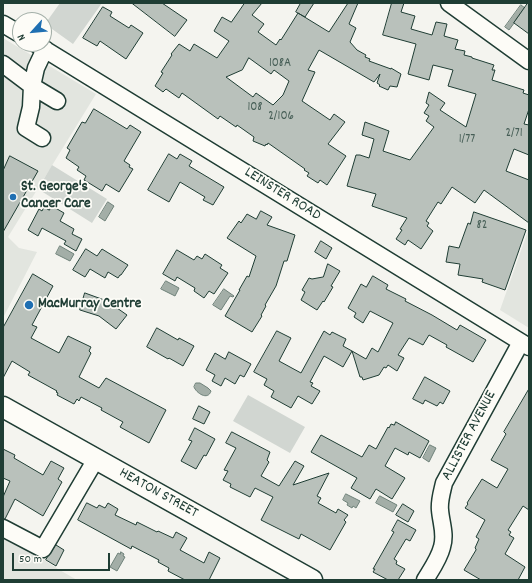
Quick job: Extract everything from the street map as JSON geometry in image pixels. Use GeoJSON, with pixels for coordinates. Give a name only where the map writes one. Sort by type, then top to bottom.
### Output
{"type":"FeatureCollection","features":[{"type":"Feature","properties":{"kind":"main road","name":"HEATON STREET"},"geometry":{"type":"LineString","coordinates":[[3,407],[312,580]]}},
{"type":"Feature","properties":{"kind":"street"},"geometry":{"type":"LineString","coordinates":[[449,3],[529,61]]}},
{"type":"Feature","properties":{"kind":"street"},"geometry":{"type":"LineString","coordinates":[[3,24],[12,29]]}},
{"type":"Feature","properties":{"kind":"street"},"geometry":{"type":"LineString","coordinates":[[39,52],[32,86],[31,107],[26,128],[42,138]]}},
{"type":"Feature","properties":{"kind":"street","name":"LEINSTER ROAD"},"geometry":{"type":"LineString","coordinates":[[48,52],[525,344]]}},
{"type":"Feature","properties":{"kind":"street"},"geometry":{"type":"LineString","coordinates":[[3,64],[32,86],[57,101]]}},
{"type":"Feature","properties":{"kind":"street","name":"ALLISTER AVENUE"},"geometry":{"type":"LineString","coordinates":[[425,580],[442,547],[444,535],[440,500],[444,483],[525,344]]}},
{"type":"Feature","properties":{"kind":"street"},"geometry":{"type":"LineString","coordinates":[[3,528],[43,549],[96,459]]}},
{"type":"Feature","properties":{"kind":"shaded area"},"geometry":{"type":"Polygon","coordinates":[[[60,3],[102,3],[73,44],[52,29],[52,14],[60,3]]]}},
{"type":"Feature","properties":{"kind":"shaded area"},"geometry":{"type":"Polygon","coordinates":[[[521,5],[525,8],[509,30],[505,27],[521,5]]]}},
{"type":"Feature","properties":{"kind":"shaded area"},"geometry":{"type":"Polygon","coordinates":[[[3,38],[12,43],[12,52],[26,52],[96,94],[8,237],[19,248],[37,252],[3,318],[3,38]]]}},
{"type":"Feature","properties":{"kind":"shaded area"},"geometry":{"type":"Polygon","coordinates":[[[52,165],[107,199],[92,223],[38,189],[52,165]]]}},
{"type":"Feature","properties":{"kind":"shaded area"},"geometry":{"type":"Polygon","coordinates":[[[108,202],[114,206],[105,221],[99,217],[108,202]]]}},
{"type":"Feature","properties":{"kind":"shaded area"},"geometry":{"type":"Polygon","coordinates":[[[529,228],[529,328],[500,310],[529,228]]]}},
{"type":"Feature","properties":{"kind":"shaded area"},"geometry":{"type":"Polygon","coordinates":[[[60,246],[74,254],[70,261],[56,254],[60,246]]]}},
{"type":"Feature","properties":{"kind":"shaded area"},"geometry":{"type":"Polygon","coordinates":[[[166,281],[179,288],[175,296],[161,289],[166,281]]]}},
{"type":"Feature","properties":{"kind":"shaded area"},"geometry":{"type":"Polygon","coordinates":[[[224,289],[234,296],[230,296],[221,310],[213,305],[224,289]]]}},
{"type":"Feature","properties":{"kind":"shaded area"},"geometry":{"type":"Polygon","coordinates":[[[196,383],[200,383],[208,388],[211,391],[209,394],[205,396],[199,394],[194,387],[196,383]]]}},
{"type":"Feature","properties":{"kind":"shaded area"},"geometry":{"type":"Polygon","coordinates":[[[248,395],[305,427],[290,453],[233,421],[248,395]]]}},
{"type":"Feature","properties":{"kind":"shaded area"},"geometry":{"type":"Polygon","coordinates":[[[430,445],[436,448],[429,462],[423,458],[430,445]]]}},
{"type":"Feature","properties":{"kind":"shaded area"},"geometry":{"type":"Polygon","coordinates":[[[346,494],[360,501],[356,508],[353,506],[352,508],[347,505],[348,503],[343,500],[346,494]]]}},
{"type":"Feature","properties":{"kind":"shaded area"},"geometry":{"type":"Polygon","coordinates":[[[380,496],[397,505],[393,512],[376,503],[380,496]]]}},
{"type":"Feature","properties":{"kind":"shaded area"},"geometry":{"type":"Polygon","coordinates":[[[3,533],[58,569],[77,580],[3,580],[3,533]]]}},
{"type":"Feature","properties":{"kind":"shaded area"},"geometry":{"type":"Polygon","coordinates":[[[121,552],[125,557],[117,571],[110,567],[118,553],[120,554],[121,552]]]}},
{"type":"Feature","properties":{"kind":"building"},"geometry":{"type":"Polygon","coordinates":[[[132,3],[162,3],[187,20],[175,36],[132,3]]]}},
{"type":"Feature","properties":{"kind":"building"},"geometry":{"type":"Polygon","coordinates":[[[245,3],[262,3],[252,15],[264,24],[258,32],[276,45],[280,39],[281,40],[298,13],[329,32],[348,3],[358,3],[349,24],[356,28],[350,42],[357,50],[366,55],[365,57],[370,59],[369,61],[391,68],[401,74],[397,87],[390,86],[388,90],[379,86],[380,85],[377,83],[380,74],[374,82],[319,50],[308,70],[315,72],[302,101],[330,120],[334,114],[345,122],[328,144],[346,156],[327,185],[320,180],[318,183],[307,176],[309,173],[304,170],[305,169],[268,143],[265,146],[253,141],[254,137],[237,125],[236,127],[220,116],[218,119],[182,93],[179,98],[166,89],[163,92],[155,86],[163,73],[161,72],[172,55],[171,54],[179,44],[190,51],[194,44],[217,58],[229,41],[214,31],[222,17],[231,22],[245,3]],[[249,58],[242,70],[226,77],[253,97],[256,93],[273,105],[283,95],[289,81],[274,70],[271,74],[249,58]]]}},
{"type":"Feature","properties":{"kind":"building"},"geometry":{"type":"Polygon","coordinates":[[[301,3],[314,3],[305,17],[296,12],[301,3]]]}},
{"type":"Feature","properties":{"kind":"building"},"geometry":{"type":"Polygon","coordinates":[[[392,3],[404,3],[401,12],[415,16],[411,29],[432,35],[436,22],[447,24],[444,36],[458,40],[455,49],[465,51],[464,55],[494,65],[492,70],[495,70],[492,80],[524,90],[523,93],[529,95],[529,109],[524,124],[529,125],[529,155],[514,149],[506,171],[529,180],[529,223],[484,190],[475,203],[452,187],[441,204],[438,202],[426,221],[429,223],[427,226],[433,231],[421,249],[408,240],[405,245],[396,239],[407,218],[372,206],[376,194],[347,186],[356,155],[369,158],[374,139],[362,135],[365,122],[389,131],[383,151],[410,160],[434,127],[426,121],[429,116],[424,113],[429,105],[426,103],[429,92],[445,103],[440,110],[466,127],[476,94],[448,86],[453,70],[433,65],[429,80],[408,74],[416,44],[383,35],[392,3]]]}},
{"type":"Feature","properties":{"kind":"building"},"geometry":{"type":"Polygon","coordinates":[[[529,3],[529,34],[514,23],[529,3]]]}},
{"type":"Feature","properties":{"kind":"building"},"geometry":{"type":"Polygon","coordinates":[[[103,7],[112,12],[110,16],[129,28],[131,25],[143,33],[126,59],[100,41],[97,46],[83,38],[103,7]]]}},
{"type":"Feature","properties":{"kind":"building"},"geometry":{"type":"Polygon","coordinates":[[[94,109],[127,129],[130,125],[141,132],[124,161],[133,169],[119,192],[106,184],[102,191],[84,180],[86,176],[77,170],[79,167],[66,158],[70,150],[67,148],[82,122],[85,123],[94,109]]]}},
{"type":"Feature","properties":{"kind":"building"},"geometry":{"type":"Polygon","coordinates":[[[169,154],[177,159],[180,154],[192,161],[189,166],[224,187],[213,205],[203,200],[205,197],[180,182],[169,202],[148,190],[169,154]]]}},
{"type":"Feature","properties":{"kind":"building","name":"St. George's Cancer Care"},"geometry":{"type":"Polygon","coordinates":[[[10,156],[38,171],[3,232],[3,171],[10,156]]]}},
{"type":"Feature","properties":{"kind":"building"},"geometry":{"type":"Polygon","coordinates":[[[52,206],[64,213],[60,221],[74,229],[72,234],[82,239],[76,251],[64,244],[66,241],[42,228],[38,236],[28,230],[39,209],[42,211],[44,207],[49,210],[52,206]]]}},
{"type":"Feature","properties":{"kind":"building"},"geometry":{"type":"Polygon","coordinates":[[[261,211],[272,217],[267,225],[295,235],[287,261],[284,261],[276,286],[265,305],[266,306],[261,315],[262,316],[252,332],[225,316],[247,276],[249,277],[256,256],[227,238],[239,221],[241,223],[247,214],[256,219],[261,211]]]}},
{"type":"Feature","properties":{"kind":"building"},"geometry":{"type":"Polygon","coordinates":[[[474,212],[526,230],[505,290],[482,282],[483,279],[458,275],[460,264],[446,262],[449,246],[459,248],[468,223],[470,224],[474,212]]]}},
{"type":"Feature","properties":{"kind":"building"},"geometry":{"type":"Polygon","coordinates":[[[321,241],[332,248],[326,259],[315,252],[321,241]]]}},
{"type":"Feature","properties":{"kind":"building"},"geometry":{"type":"Polygon","coordinates":[[[86,249],[97,256],[102,249],[128,265],[118,278],[108,272],[105,278],[90,269],[85,277],[73,270],[86,249]]]}},
{"type":"Feature","properties":{"kind":"building"},"geometry":{"type":"Polygon","coordinates":[[[177,250],[194,260],[197,256],[202,259],[205,254],[222,265],[220,268],[228,273],[214,294],[209,291],[204,298],[194,291],[195,288],[177,277],[175,281],[163,274],[177,250]]]}},
{"type":"Feature","properties":{"kind":"building"},"geometry":{"type":"Polygon","coordinates":[[[328,264],[340,271],[331,286],[333,287],[317,310],[301,300],[305,292],[302,290],[309,278],[312,279],[323,277],[328,264]]]}},
{"type":"Feature","properties":{"kind":"building"},"geometry":{"type":"Polygon","coordinates":[[[33,274],[53,286],[32,325],[37,327],[31,338],[59,353],[68,336],[91,347],[89,351],[91,353],[79,377],[99,388],[106,378],[166,410],[149,443],[120,427],[123,422],[101,410],[102,408],[81,397],[79,401],[77,399],[74,404],[57,395],[57,391],[28,375],[30,372],[12,361],[3,378],[3,328],[33,274]]]}},
{"type":"Feature","properties":{"kind":"building"},"geometry":{"type":"Polygon","coordinates":[[[373,276],[388,285],[386,289],[406,299],[405,301],[457,330],[460,325],[486,340],[473,362],[446,347],[447,345],[429,335],[423,345],[409,338],[398,355],[404,358],[397,371],[388,365],[386,368],[384,367],[379,375],[363,380],[362,377],[360,377],[352,351],[366,359],[372,348],[378,352],[393,323],[370,311],[363,323],[354,317],[356,313],[348,308],[361,284],[366,287],[373,276]]]}},
{"type":"Feature","properties":{"kind":"building"},"geometry":{"type":"Polygon","coordinates":[[[85,293],[107,301],[127,315],[116,329],[99,316],[80,310],[85,293]]]}},
{"type":"Feature","properties":{"kind":"building"},"geometry":{"type":"Polygon","coordinates":[[[157,328],[178,340],[179,338],[194,346],[183,366],[147,347],[157,328]]]}},
{"type":"Feature","properties":{"kind":"building"},"geometry":{"type":"Polygon","coordinates":[[[277,331],[291,338],[279,361],[301,373],[324,331],[330,335],[332,332],[346,339],[343,346],[352,351],[343,367],[324,356],[310,382],[313,383],[311,386],[320,391],[312,404],[298,396],[291,408],[271,397],[274,391],[264,385],[267,379],[254,372],[277,331]]]}},
{"type":"Feature","properties":{"kind":"building"},"geometry":{"type":"Polygon","coordinates":[[[229,352],[251,364],[244,377],[240,375],[235,384],[225,378],[221,386],[212,381],[215,375],[206,370],[215,353],[225,359],[229,352]]]}},
{"type":"Feature","properties":{"kind":"building"},"geometry":{"type":"Polygon","coordinates":[[[425,377],[450,391],[443,404],[440,402],[437,406],[425,400],[423,404],[413,399],[425,377]]]}},
{"type":"Feature","properties":{"kind":"building"},"geometry":{"type":"Polygon","coordinates":[[[529,389],[529,510],[523,506],[508,530],[511,532],[509,535],[514,538],[505,554],[525,567],[518,580],[481,580],[464,570],[476,550],[475,548],[479,539],[476,537],[485,520],[465,508],[482,479],[497,488],[508,469],[491,460],[506,434],[504,432],[529,389]]]}},
{"type":"Feature","properties":{"kind":"building"},"geometry":{"type":"Polygon","coordinates":[[[199,406],[210,412],[204,424],[193,419],[199,406]]]}},
{"type":"Feature","properties":{"kind":"building"},"geometry":{"type":"Polygon","coordinates":[[[396,422],[429,441],[420,458],[409,452],[408,455],[395,448],[385,466],[405,478],[392,499],[376,489],[370,499],[351,488],[357,478],[311,452],[321,435],[362,457],[369,445],[376,449],[388,427],[389,428],[391,424],[394,425],[396,422]]]}},
{"type":"Feature","properties":{"kind":"building"},"geometry":{"type":"Polygon","coordinates":[[[195,428],[215,439],[206,456],[204,455],[196,469],[181,461],[192,441],[189,440],[195,428]]]}},
{"type":"Feature","properties":{"kind":"building"},"geometry":{"type":"Polygon","coordinates":[[[232,432],[270,452],[267,460],[269,462],[261,476],[279,486],[295,461],[304,466],[293,485],[329,473],[317,496],[321,498],[318,503],[336,513],[338,509],[348,515],[344,520],[346,522],[330,550],[301,534],[299,539],[261,520],[273,497],[255,488],[250,497],[230,487],[231,484],[223,480],[228,471],[224,470],[236,448],[226,443],[232,432]]]}},
{"type":"Feature","properties":{"kind":"building"},"geometry":{"type":"Polygon","coordinates":[[[3,449],[15,455],[14,458],[43,475],[51,461],[64,468],[58,479],[62,482],[43,516],[15,499],[5,519],[3,519],[3,497],[10,481],[3,478],[3,449]]]}},
{"type":"Feature","properties":{"kind":"building"},"geometry":{"type":"Polygon","coordinates":[[[87,503],[97,508],[99,505],[105,508],[108,503],[118,509],[115,515],[136,525],[137,522],[173,538],[176,532],[187,538],[180,550],[204,563],[209,552],[220,558],[209,580],[185,580],[168,571],[169,568],[158,562],[159,560],[132,546],[131,549],[78,520],[87,503]]]}},
{"type":"Feature","properties":{"kind":"building"},"geometry":{"type":"Polygon","coordinates":[[[403,504],[414,511],[408,522],[396,515],[403,504]]]}},
{"type":"Feature","properties":{"kind":"building"},"geometry":{"type":"Polygon","coordinates":[[[398,520],[416,530],[410,541],[406,539],[394,559],[397,561],[396,564],[405,569],[398,580],[388,580],[373,572],[375,569],[373,569],[394,532],[392,531],[398,520]]]}},
{"type":"Feature","properties":{"kind":"building"},"geometry":{"type":"Polygon","coordinates":[[[56,545],[64,550],[56,566],[46,560],[56,545]]]}},
{"type":"Feature","properties":{"kind":"place","name":"St. George's Cancer Care"},"geometry":{"type":"Point","coordinates":[13,197]}},
{"type":"Feature","properties":{"kind":"place","name":"MacMurray Centre"},"geometry":{"type":"Point","coordinates":[29,305]}}]}
